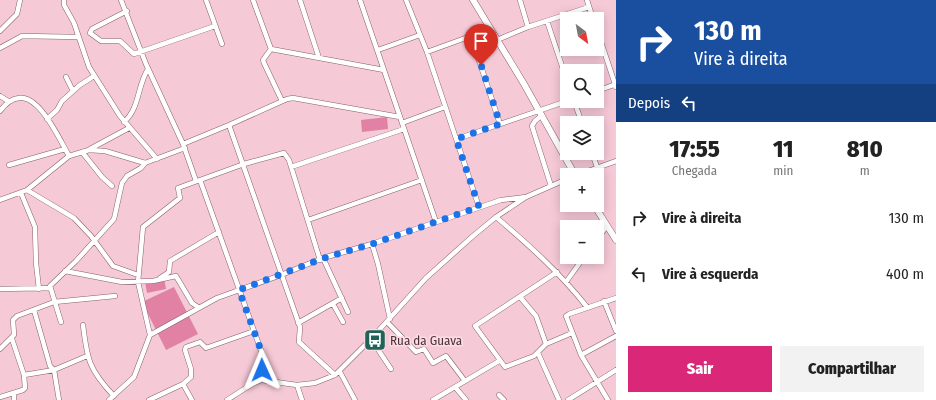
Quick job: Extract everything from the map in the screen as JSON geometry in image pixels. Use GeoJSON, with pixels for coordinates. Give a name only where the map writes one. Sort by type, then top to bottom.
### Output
{"type":"FeatureCollection","features":[{"type":"Feature","properties":{"kind":"main road"},"geometry":{"type":"LineString","coordinates":[[474,0],[541,112],[572,168]]}},
{"type":"Feature","properties":{"kind":"main road"},"geometry":{"type":"LineString","coordinates":[[598,212],[616,240]]}},
{"type":"Feature","properties":{"kind":"street"},"geometry":{"type":"LineString","coordinates":[[0,31],[17,14],[20,0]]}},
{"type":"Feature","properties":{"kind":"street"},"geometry":{"type":"LineString","coordinates":[[62,0],[74,23],[89,68],[124,122],[157,159]]}},
{"type":"Feature","properties":{"kind":"street"},"geometry":{"type":"LineString","coordinates":[[121,0],[127,11],[148,69],[184,146],[219,232],[263,356],[261,380]]}},
{"type":"Feature","properties":{"kind":"street"},"geometry":{"type":"LineString","coordinates":[[206,0],[222,44]]}},
{"type":"Feature","properties":{"kind":"street"},"geometry":{"type":"LineString","coordinates":[[253,0],[271,49]]}},
{"type":"Feature","properties":{"kind":"street"},"geometry":{"type":"LineString","coordinates":[[300,0],[319,58]]}},
{"type":"Feature","properties":{"kind":"street"},"geometry":{"type":"LineString","coordinates":[[360,0],[436,222]]}},
{"type":"Feature","properties":{"kind":"street"},"geometry":{"type":"LineString","coordinates":[[406,0],[427,52],[479,207]]}},
{"type":"Feature","properties":{"kind":"street"},"geometry":{"type":"LineString","coordinates":[[520,0],[528,27]]}},
{"type":"Feature","properties":{"kind":"street"},"geometry":{"type":"LineString","coordinates":[[587,0],[591,12]]}},
{"type":"Feature","properties":{"kind":"street"},"geometry":{"type":"LineString","coordinates":[[497,40],[528,27],[589,7]]}},
{"type":"Feature","properties":{"kind":"street"},"geometry":{"type":"LineString","coordinates":[[127,11],[92,29],[90,33],[101,41],[120,41],[134,54],[215,26]]}},
{"type":"Feature","properties":{"kind":"street"},"geometry":{"type":"LineString","coordinates":[[547,21],[561,64]]}},
{"type":"Feature","properties":{"kind":"street"},"geometry":{"type":"LineString","coordinates":[[427,52],[471,36],[488,25]]}},
{"type":"Feature","properties":{"kind":"street"},"geometry":{"type":"LineString","coordinates":[[378,50],[420,35]]}},
{"type":"Feature","properties":{"kind":"street"},"geometry":{"type":"LineString","coordinates":[[0,48],[22,36],[78,37]]}},
{"type":"Feature","properties":{"kind":"street"},"geometry":{"type":"LineString","coordinates":[[471,36],[500,124]]}},
{"type":"Feature","properties":{"kind":"street"},"geometry":{"type":"LineString","coordinates":[[271,49],[384,70]]}},
{"type":"Feature","properties":{"kind":"street"},"geometry":{"type":"LineString","coordinates":[[271,49],[263,60],[282,101]]}},
{"type":"Feature","properties":{"kind":"street"},"geometry":{"type":"LineString","coordinates":[[604,50],[616,85],[604,89]]}},
{"type":"Feature","properties":{"kind":"street"},"geometry":{"type":"LineString","coordinates":[[124,122],[135,109],[140,83],[148,69]]}},
{"type":"Feature","properties":{"kind":"street"},"geometry":{"type":"LineString","coordinates":[[47,119],[57,110],[62,101],[94,76]]}},
{"type":"Feature","properties":{"kind":"street"},"geometry":{"type":"LineString","coordinates":[[66,77],[73,91]]}},
{"type":"Feature","properties":{"kind":"street"},"geometry":{"type":"LineString","coordinates":[[0,96],[8,101]]}},
{"type":"Feature","properties":{"kind":"street"},"geometry":{"type":"LineString","coordinates":[[0,111],[8,101],[24,97],[35,102],[69,156]]}},
{"type":"Feature","properties":{"kind":"street"},"geometry":{"type":"LineString","coordinates":[[61,322],[50,288],[52,283],[65,271],[116,215],[116,206],[124,180],[141,168],[145,163],[157,159],[282,101],[293,98],[400,117]]}},
{"type":"Feature","properties":{"kind":"street"},"geometry":{"type":"LineString","coordinates":[[456,139],[541,112],[560,104]]}},
{"type":"Feature","properties":{"kind":"street"},"geometry":{"type":"LineString","coordinates":[[402,123],[445,107]]}},
{"type":"Feature","properties":{"kind":"street"},"geometry":{"type":"LineString","coordinates":[[541,112],[532,126],[551,186]]}},
{"type":"Feature","properties":{"kind":"street"},"geometry":{"type":"LineString","coordinates":[[229,126],[244,164],[298,323],[300,331],[299,342],[335,375]]}},
{"type":"Feature","properties":{"kind":"street"},"geometry":{"type":"LineString","coordinates":[[0,200],[27,190],[69,156],[89,150],[129,128]]}},
{"type":"Feature","properties":{"kind":"street"},"geometry":{"type":"LineString","coordinates":[[291,167],[404,129]]}},
{"type":"Feature","properties":{"kind":"street"},"geometry":{"type":"LineString","coordinates":[[9,165],[65,149]]}},
{"type":"Feature","properties":{"kind":"street"},"geometry":{"type":"LineString","coordinates":[[89,150],[105,151],[145,163]]}},
{"type":"Feature","properties":{"kind":"street"},"geometry":{"type":"LineString","coordinates":[[82,152],[102,177],[112,186]]}},
{"type":"Feature","properties":{"kind":"street"},"geometry":{"type":"LineString","coordinates":[[109,400],[134,377],[150,335],[138,282],[142,229],[180,198],[178,189],[244,164],[284,153],[287,156],[322,259],[348,312]]}},
{"type":"Feature","properties":{"kind":"street"},"geometry":{"type":"LineString","coordinates":[[594,160],[597,168],[616,161]]}},
{"type":"Feature","properties":{"kind":"street"},"geometry":{"type":"LineString","coordinates":[[308,220],[422,180]]}},
{"type":"Feature","properties":{"kind":"street"},"geometry":{"type":"LineString","coordinates":[[226,400],[261,380],[297,385],[315,383],[340,372],[437,268],[496,217],[526,198],[560,182]]}},
{"type":"Feature","properties":{"kind":"street"},"geometry":{"type":"LineString","coordinates":[[27,190],[74,218],[94,240],[113,266],[138,275]]}},
{"type":"Feature","properties":{"kind":"street"},"geometry":{"type":"LineString","coordinates":[[21,193],[35,227],[36,263],[39,289]]}},
{"type":"Feature","properties":{"kind":"street"},"geometry":{"type":"LineString","coordinates":[[150,335],[198,307],[322,259],[372,244],[508,198],[526,198]]}},
{"type":"Feature","properties":{"kind":"street"},"geometry":{"type":"LineString","coordinates":[[496,217],[528,244],[557,272],[587,307]]}},
{"type":"Feature","properties":{"kind":"street"},"geometry":{"type":"LineString","coordinates":[[604,230],[607,226]]}},
{"type":"Feature","properties":{"kind":"street"},"geometry":{"type":"LineString","coordinates":[[153,281],[169,272],[170,261],[219,232]]}},
{"type":"Feature","properties":{"kind":"street"},"geometry":{"type":"LineString","coordinates":[[372,244],[378,264],[389,320],[416,352],[424,349],[434,364],[444,357],[447,358],[465,381]]}},
{"type":"Feature","properties":{"kind":"street"},"geometry":{"type":"LineString","coordinates":[[566,282],[579,264]]}},
{"type":"Feature","properties":{"kind":"street"},"geometry":{"type":"LineString","coordinates":[[65,271],[114,282],[153,281],[176,276],[192,303],[198,307]]}},
{"type":"Feature","properties":{"kind":"street"},"geometry":{"type":"LineString","coordinates":[[557,272],[475,326],[505,367],[538,353],[546,344],[572,333]]}},
{"type":"Feature","properties":{"kind":"street"},"geometry":{"type":"LineString","coordinates":[[0,289],[50,288]]}},
{"type":"Feature","properties":{"kind":"street"},"geometry":{"type":"LineString","coordinates":[[0,349],[12,339],[14,335],[14,318],[54,302],[115,296]]}},
{"type":"Feature","properties":{"kind":"street"},"geometry":{"type":"LineString","coordinates":[[520,297],[536,316],[546,344]]}},
{"type":"Feature","properties":{"kind":"street"},"geometry":{"type":"LineString","coordinates":[[298,323],[342,298]]}},
{"type":"Feature","properties":{"kind":"street"},"geometry":{"type":"LineString","coordinates":[[608,400],[582,355],[566,316],[567,314],[616,298]]}},
{"type":"Feature","properties":{"kind":"street"},"geometry":{"type":"LineString","coordinates":[[604,302],[616,331]]}},
{"type":"Feature","properties":{"kind":"street"},"geometry":{"type":"LineString","coordinates":[[333,304],[343,322]]}},
{"type":"Feature","properties":{"kind":"street"},"geometry":{"type":"LineString","coordinates":[[34,310],[50,366],[54,370],[59,400]]}},
{"type":"Feature","properties":{"kind":"street"},"geometry":{"type":"LineString","coordinates":[[83,325],[87,356],[99,378],[114,396]]}},
{"type":"Feature","properties":{"kind":"street"},"geometry":{"type":"LineString","coordinates":[[149,400],[183,384],[192,374],[185,350],[186,347],[200,342],[206,348],[254,331]]}},
{"type":"Feature","properties":{"kind":"street"},"geometry":{"type":"LineString","coordinates":[[582,355],[616,336]]}},
{"type":"Feature","properties":{"kind":"street"},"geometry":{"type":"LineString","coordinates":[[0,397],[25,389],[24,375],[12,339]]}},
{"type":"Feature","properties":{"kind":"street"},"geometry":{"type":"LineString","coordinates":[[371,339],[391,369]]}},
{"type":"Feature","properties":{"kind":"street"},"geometry":{"type":"LineString","coordinates":[[538,353],[559,400]]}},
{"type":"Feature","properties":{"kind":"street"},"geometry":{"type":"LineString","coordinates":[[24,375],[54,370],[87,356]]}},
{"type":"Feature","properties":{"kind":"street"},"geometry":{"type":"LineString","coordinates":[[432,400],[500,361]]}},
{"type":"Feature","properties":{"kind":"street"},"geometry":{"type":"LineString","coordinates":[[568,400],[616,370]]}},
{"type":"Feature","properties":{"kind":"street"},"geometry":{"type":"LineString","coordinates":[[340,372],[355,400]]}},
{"type":"Feature","properties":{"kind":"street"},"geometry":{"type":"LineString","coordinates":[[183,384],[192,400]]}},
{"type":"Feature","properties":{"kind":"street"},"geometry":{"type":"LineString","coordinates":[[297,385],[302,400]]}},
{"type":"Feature","properties":{"kind":"street"},"geometry":{"type":"LineString","coordinates":[[455,387],[465,400]]}},
{"type":"Feature","properties":{"kind":"street"},"geometry":{"type":"LineString","coordinates":[[14,393],[14,400]]}},
{"type":"Feature","properties":{"kind":"street"},"geometry":{"type":"LineString","coordinates":[[499,395],[504,400]]}},
{"type":"Feature","properties":{"kind":"shaded area"},"geometry":{"type":"Polygon","coordinates":[[[387,117],[388,129],[362,132],[361,120],[387,117]]]}},
{"type":"Feature","properties":{"kind":"shaded area"},"geometry":{"type":"Polygon","coordinates":[[[164,278],[166,289],[147,293],[145,282],[164,278]]]}},
{"type":"Feature","properties":{"kind":"shaded area"},"geometry":{"type":"Polygon","coordinates":[[[174,287],[198,334],[166,350],[142,302],[174,287]]]}},
{"type":"Feature","properties":{"kind":"place","name":"Rua da Guava"},"geometry":{"type":"Point","coordinates":[375,340]}},
{"type":"Feature","properties":{"kind":"route"},"geometry":{"type":"LineString","coordinates":[[262,370],[263,356],[239,290],[281,276],[324,258],[372,244],[479,207],[456,139],[500,124],[481,65]]}}]}
